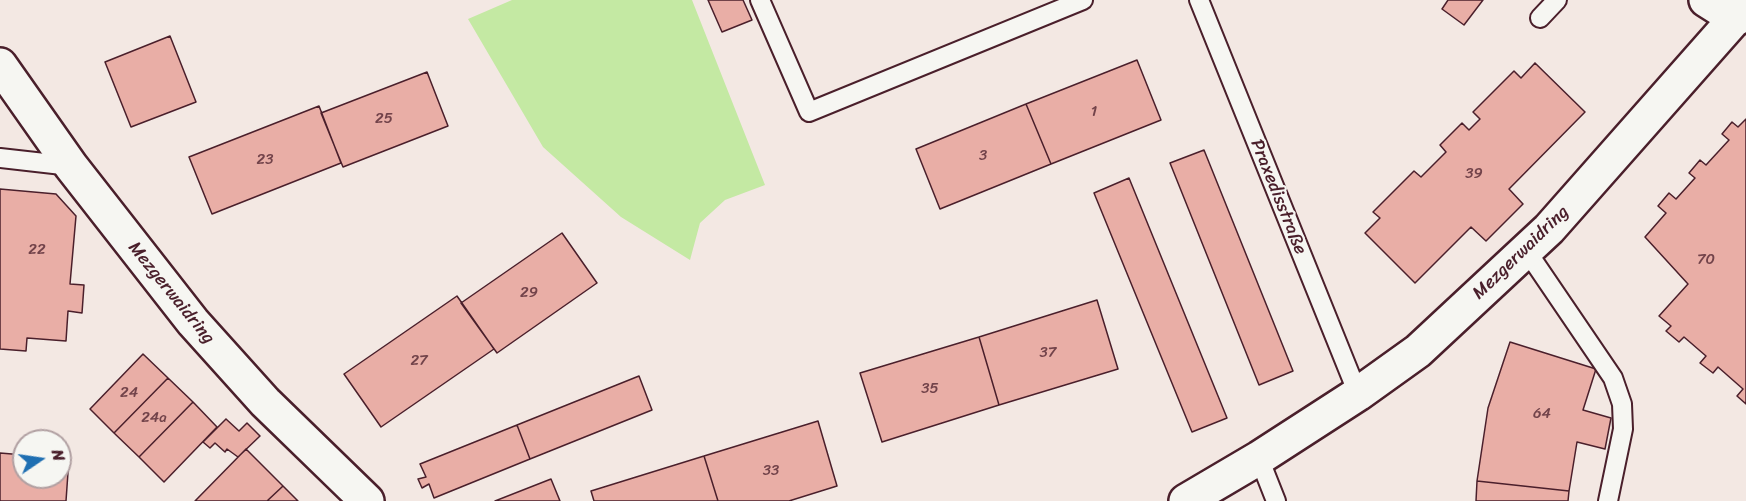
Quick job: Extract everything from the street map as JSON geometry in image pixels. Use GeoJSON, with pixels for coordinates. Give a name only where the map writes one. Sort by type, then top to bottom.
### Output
{"type":"FeatureCollection","features":[{"type":"Feature","properties":{"kind":"street"},"geometry":{"type":"LineString","coordinates":[[1706,0],[1741,13]]}},
{"type":"Feature","properties":{"kind":"street","name":"Mezgerwaidring"},"geometry":{"type":"LineString","coordinates":[[1186,501],[1259,458],[1358,394],[1418,351],[1549,229],[1741,13]]}},
{"type":"Feature","properties":{"kind":"street","name":"Mezgerwaidring"},"geometry":{"type":"LineString","coordinates":[[0,65],[71,166],[193,322],[264,402],[367,501]]}},
{"type":"Feature","properties":{"kind":"lane"},"geometry":{"type":"LineString","coordinates":[[760,0],[809,112],[1083,0]]}},
{"type":"Feature","properties":{"kind":"lane","name":"Praxedisstraße"},"geometry":{"type":"LineString","coordinates":[[1199,0],[1358,394]]}},
{"type":"Feature","properties":{"kind":"lane"},"geometry":{"type":"LineString","coordinates":[[1540,18],[1557,0]]}},
{"type":"Feature","properties":{"kind":"lane"},"geometry":{"type":"LineString","coordinates":[[0,158],[71,166]]}},
{"type":"Feature","properties":{"kind":"lane"},"geometry":{"type":"LineString","coordinates":[[1526,250],[1613,378],[1622,404],[1623,429],[1608,501]]}},
{"type":"Feature","properties":{"kind":"lane"},"geometry":{"type":"LineString","coordinates":[[1259,458],[1276,501]]}},
{"type":"Feature","properties":{"kind":"green space"},"geometry":{"type":"Polygon","coordinates":[[[512,0],[692,0],[765,185],[725,200],[700,223],[690,260],[621,217],[543,147],[468,19],[512,0]]]}},
{"type":"Feature","properties":{"kind":"building"},"geometry":{"type":"Polygon","coordinates":[[[708,0],[743,0],[752,20],[722,32],[708,0]]]}},
{"type":"Feature","properties":{"kind":"building"},"geometry":{"type":"Polygon","coordinates":[[[1448,0],[1483,0],[1464,25],[1442,9],[1448,0]]]}},
{"type":"Feature","properties":{"kind":"building"},"geometry":{"type":"Polygon","coordinates":[[[170,36],[196,102],[131,127],[105,62],[170,36]]]}},
{"type":"Feature","properties":{"kind":"building"},"geometry":{"type":"Polygon","coordinates":[[[1137,60],[1161,120],[1051,164],[1026,104],[1137,60]]]}},
{"type":"Feature","properties":{"kind":"building"},"geometry":{"type":"Polygon","coordinates":[[[1535,63],[1585,112],[1509,189],[1523,204],[1486,241],[1471,227],[1415,283],[1365,233],[1380,218],[1373,212],[1414,171],[1421,177],[1446,152],[1440,145],[1462,123],[1469,130],[1480,119],[1473,112],[1514,71],[1521,78],[1535,63]]]}},
{"type":"Feature","properties":{"kind":"building"},"geometry":{"type":"Polygon","coordinates":[[[427,72],[448,126],[343,167],[321,113],[427,72]]]}},
{"type":"Feature","properties":{"kind":"building"},"geometry":{"type":"Polygon","coordinates":[[[1026,104],[1051,164],[940,209],[916,149],[1026,104]]]}},
{"type":"Feature","properties":{"kind":"building"},"geometry":{"type":"Polygon","coordinates":[[[319,106],[341,163],[212,214],[189,157],[319,106]]]}},
{"type":"Feature","properties":{"kind":"building"},"geometry":{"type":"Polygon","coordinates":[[[1746,119],[1746,404],[1737,396],[1743,389],[1718,367],[1713,373],[1700,363],[1706,356],[1684,337],[1679,342],[1666,331],[1671,326],[1659,316],[1688,284],[1645,237],[1666,213],[1658,206],[1669,193],[1676,199],[1695,178],[1689,173],[1700,160],[1706,165],[1729,140],[1722,134],[1732,122],[1738,127],[1746,119]]]}},
{"type":"Feature","properties":{"kind":"building"},"geometry":{"type":"Polygon","coordinates":[[[1204,150],[1293,371],[1259,385],[1170,163],[1204,150]]]}},
{"type":"Feature","properties":{"kind":"building"},"geometry":{"type":"Polygon","coordinates":[[[1129,178],[1227,418],[1192,432],[1094,193],[1129,178]]]}},
{"type":"Feature","properties":{"kind":"building"},"geometry":{"type":"Polygon","coordinates":[[[0,189],[56,194],[76,216],[70,284],[84,285],[82,313],[68,311],[66,341],[27,338],[26,351],[0,349],[0,189]]]}},
{"type":"Feature","properties":{"kind":"building"},"geometry":{"type":"Polygon","coordinates":[[[562,233],[597,283],[497,353],[461,303],[562,233]]]}},
{"type":"Feature","properties":{"kind":"building"},"geometry":{"type":"Polygon","coordinates":[[[457,296],[494,349],[381,427],[344,374],[457,296]]]}},
{"type":"Feature","properties":{"kind":"building"},"geometry":{"type":"Polygon","coordinates":[[[1097,300],[1118,369],[999,405],[979,337],[1097,300]]]}},
{"type":"Feature","properties":{"kind":"building"},"geometry":{"type":"Polygon","coordinates":[[[979,337],[999,405],[882,442],[860,373],[979,337]]]}},
{"type":"Feature","properties":{"kind":"building"},"geometry":{"type":"Polygon","coordinates":[[[1510,342],[1596,369],[1583,410],[1611,418],[1605,449],[1577,442],[1569,491],[1477,481],[1488,408],[1510,342]]]}},
{"type":"Feature","properties":{"kind":"building"},"geometry":{"type":"Polygon","coordinates":[[[143,354],[168,378],[114,433],[90,409],[143,354]]]}},
{"type":"Feature","properties":{"kind":"building"},"geometry":{"type":"Polygon","coordinates":[[[639,376],[652,410],[530,459],[517,425],[639,376]]]}},
{"type":"Feature","properties":{"kind":"building"},"geometry":{"type":"Polygon","coordinates":[[[168,378],[193,402],[139,457],[114,433],[168,378]]]}},
{"type":"Feature","properties":{"kind":"building"},"geometry":{"type":"Polygon","coordinates":[[[193,402],[217,427],[164,482],[139,457],[193,402]]]}},
{"type":"Feature","properties":{"kind":"building"},"geometry":{"type":"Polygon","coordinates":[[[226,419],[239,431],[247,423],[260,436],[238,457],[227,449],[225,452],[215,443],[210,448],[203,442],[226,419]]]}},
{"type":"Feature","properties":{"kind":"building"},"geometry":{"type":"Polygon","coordinates":[[[818,421],[837,486],[789,501],[718,501],[704,456],[818,421]]]}},
{"type":"Feature","properties":{"kind":"building"},"geometry":{"type":"Polygon","coordinates":[[[517,425],[530,459],[434,498],[429,484],[422,488],[418,479],[426,477],[420,464],[517,425]]]}},
{"type":"Feature","properties":{"kind":"building"},"geometry":{"type":"Polygon","coordinates":[[[246,449],[283,486],[267,501],[195,501],[246,449]]]}},
{"type":"Feature","properties":{"kind":"building"},"geometry":{"type":"Polygon","coordinates":[[[0,453],[12,454],[12,489],[67,489],[66,501],[0,501],[0,453]]]}},
{"type":"Feature","properties":{"kind":"building"},"geometry":{"type":"Polygon","coordinates":[[[704,456],[718,501],[594,501],[591,491],[704,456]]]}},
{"type":"Feature","properties":{"kind":"building"},"geometry":{"type":"Polygon","coordinates":[[[551,479],[560,501],[495,501],[551,479]]]}},
{"type":"Feature","properties":{"kind":"building"},"geometry":{"type":"Polygon","coordinates":[[[1477,481],[1569,491],[1568,501],[1476,501],[1477,481]]]}},
{"type":"Feature","properties":{"kind":"building"},"geometry":{"type":"Polygon","coordinates":[[[283,486],[298,501],[267,501],[283,486]]]}}]}
